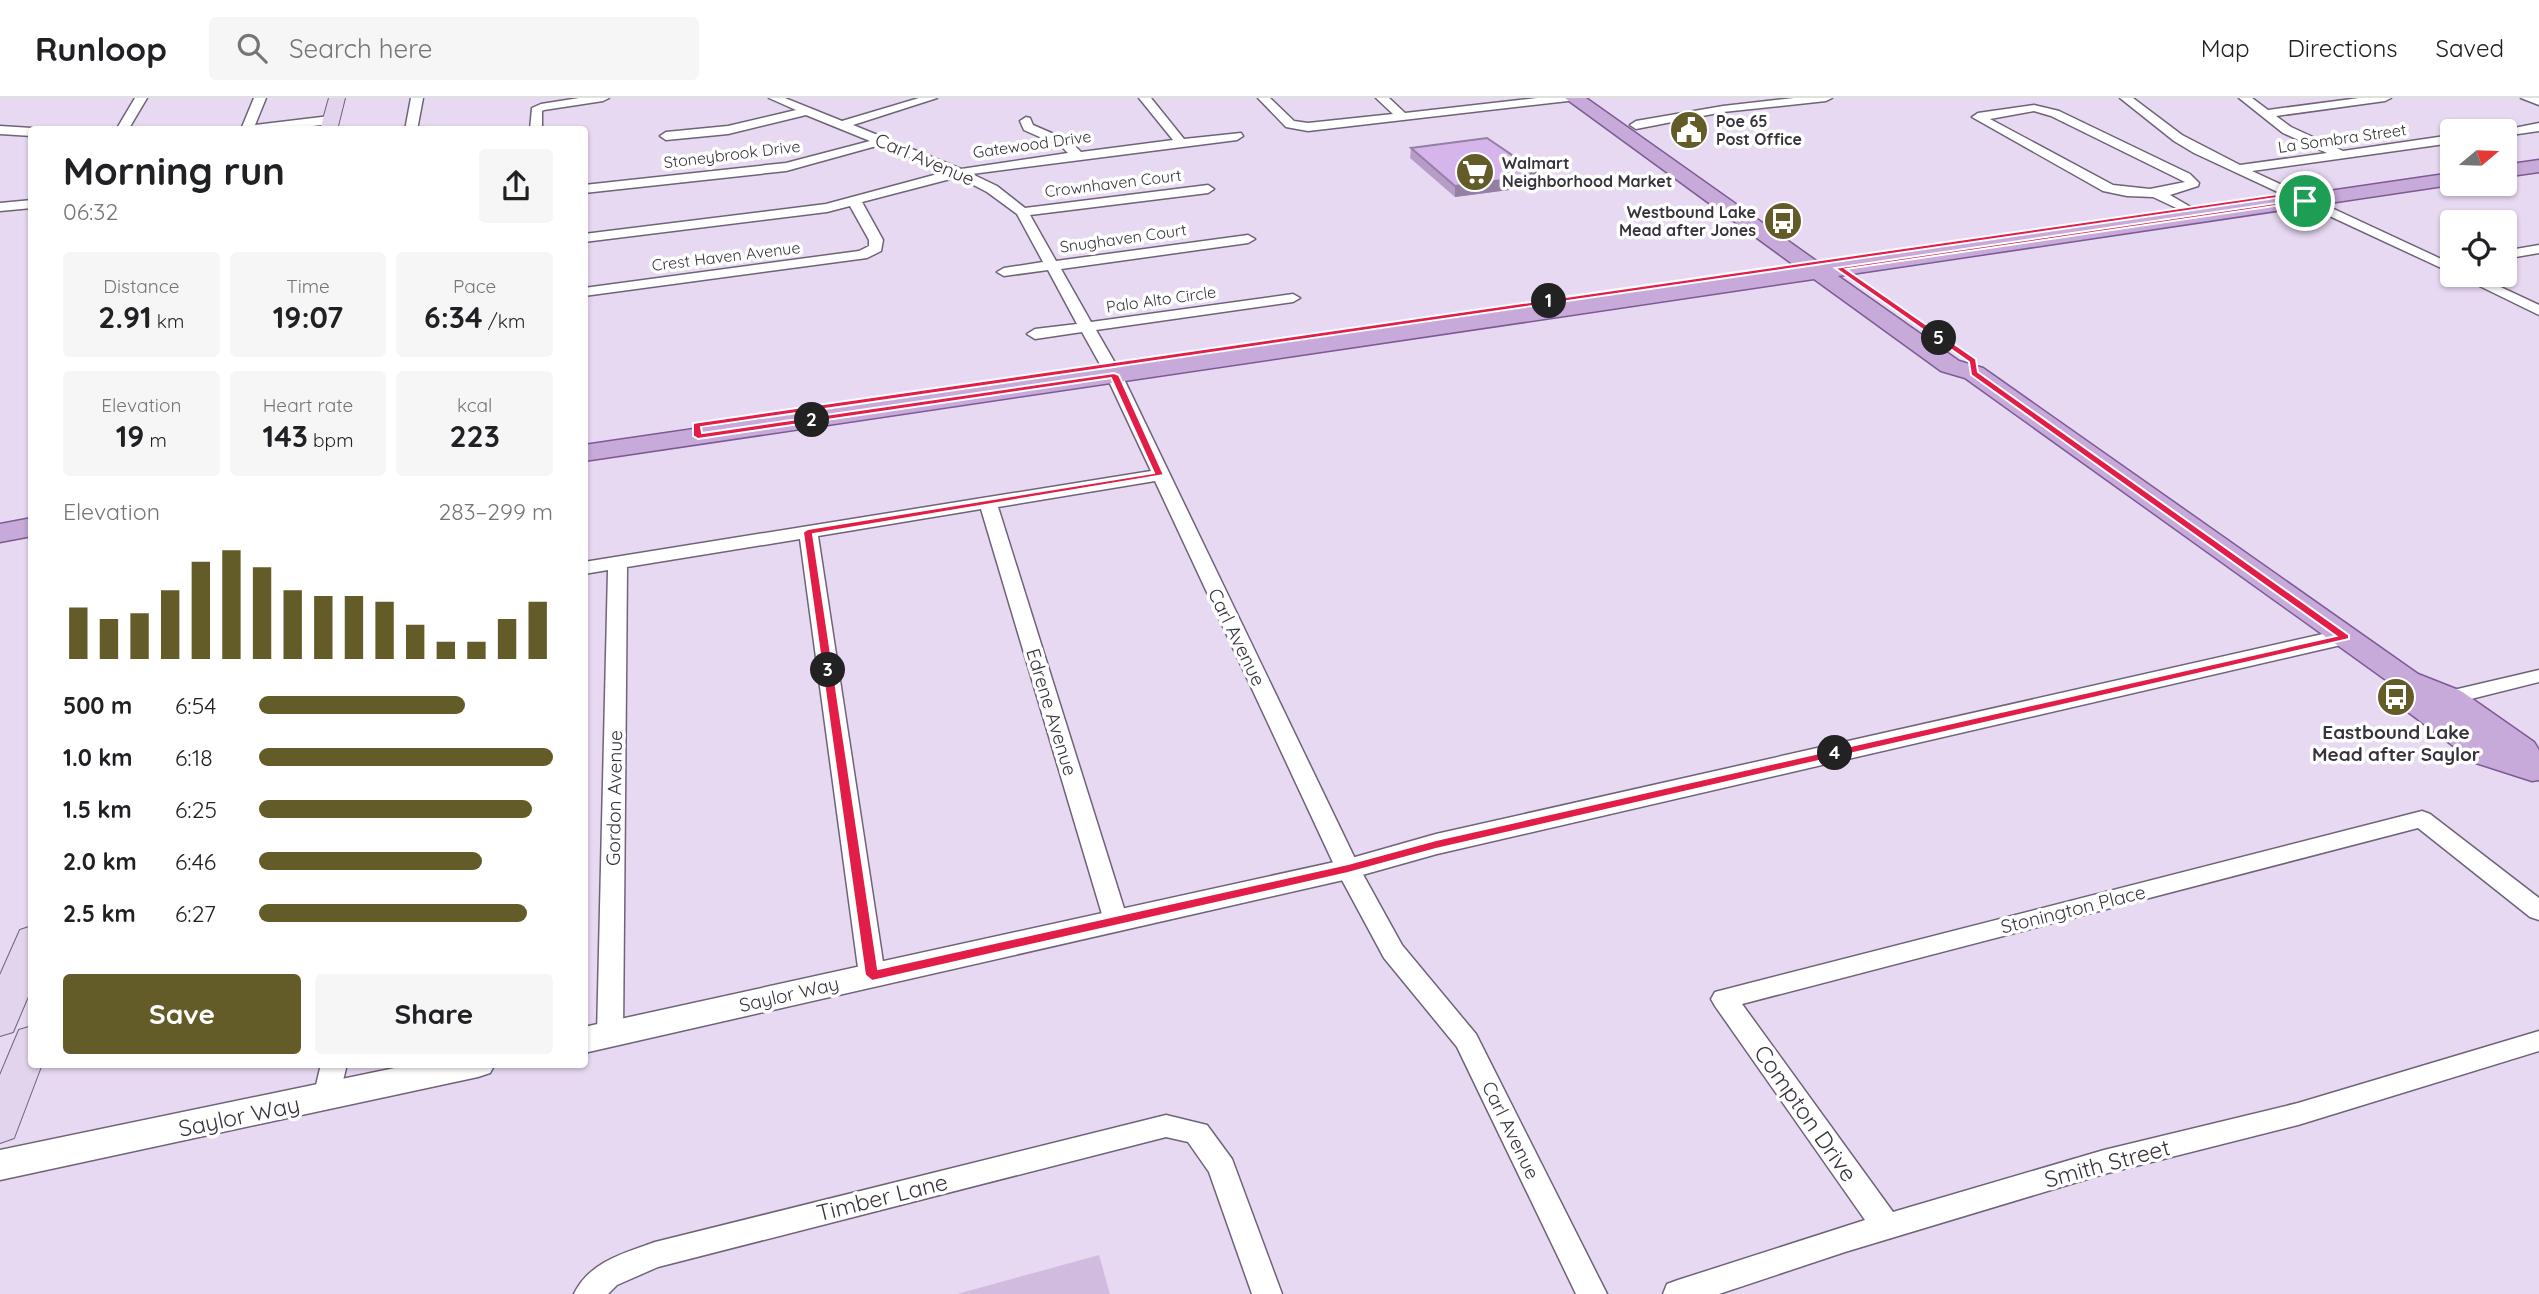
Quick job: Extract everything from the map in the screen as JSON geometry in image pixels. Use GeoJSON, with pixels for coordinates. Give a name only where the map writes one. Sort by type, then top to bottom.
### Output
{"type":"FeatureCollection","features":[{"type":"Feature","properties":{"kind":"main road"},"geometry":{"type":"LineString","coordinates":[[329,125],[337,98]]}},
{"type":"Feature","properties":{"kind":"main road"},"geometry":{"type":"LineString","coordinates":[[1571,98],[1592,104],[1636,133],[1823,266]]}},
{"type":"Feature","properties":{"kind":"main road"},"geometry":{"type":"LineString","coordinates":[[2517,161],[2539,158]]}},
{"type":"Feature","properties":{"kind":"main road"},"geometry":{"type":"LineString","coordinates":[[1676,162],[1729,191],[1950,366],[1974,373],[2425,695],[2488,755],[2535,772]]}},
{"type":"Feature","properties":{"kind":"main road"},"geometry":{"type":"LineString","coordinates":[[2517,170],[2539,166]]}},
{"type":"Feature","properties":{"kind":"main road"},"geometry":{"type":"LineString","coordinates":[[588,452],[697,431],[2298,197],[2440,173]]}},
{"type":"Feature","properties":{"kind":"main road"},"geometry":{"type":"LineString","coordinates":[[2121,223],[2187,209],[2440,180]]}},
{"type":"Feature","properties":{"kind":"main road"},"geometry":{"type":"LineString","coordinates":[[1111,370],[1415,331],[1547,305],[1558,300],[1823,266]]}},
{"type":"Feature","properties":{"kind":"main road"},"geometry":{"type":"LineString","coordinates":[[588,442],[697,431]]}},
{"type":"Feature","properties":{"kind":"main road"},"geometry":{"type":"LineString","coordinates":[[0,533],[28,528]]}},
{"type":"Feature","properties":{"kind":"main road"},"geometry":{"type":"LineString","coordinates":[[0,545],[28,541]]}},
{"type":"Feature","properties":{"kind":"main road"},"geometry":{"type":"LineString","coordinates":[[0,1022],[28,949]]}},
{"type":"Feature","properties":{"kind":"main road"},"geometry":{"type":"LineString","coordinates":[[0,1127],[28,1051]]}},
{"type":"Feature","properties":{"kind":"street"},"geometry":{"type":"LineString","coordinates":[[124,126],[141,98]]}},
{"type":"Feature","properties":{"kind":"street"},"geometry":{"type":"LineString","coordinates":[[246,126],[260,98]]}},
{"type":"Feature","properties":{"kind":"street"},"geometry":{"type":"LineString","coordinates":[[412,126],[417,98]]}},
{"type":"Feature","properties":{"kind":"street"},"geometry":{"type":"LineString","coordinates":[[536,126],[536,110],[541,107],[603,98]]}},
{"type":"Feature","properties":{"kind":"street","name":"Carl Avenue"},"geometry":{"type":"LineString","coordinates":[[776,98],[960,173],[992,188],[1022,212],[1111,370],[1348,869],[1393,951],[1467,1041],[1592,1294]]}},
{"type":"Feature","properties":{"kind":"street"},"geometry":{"type":"LineString","coordinates":[[842,125],[931,98]]}},
{"type":"Feature","properties":{"kind":"street"},"geometry":{"type":"LineString","coordinates":[[1145,98],[1181,143]]}},
{"type":"Feature","properties":{"kind":"street"},"geometry":{"type":"LineString","coordinates":[[1264,98],[1290,124],[1298,127],[1404,117],[1505,102],[1571,98]]}},
{"type":"Feature","properties":{"kind":"street"},"geometry":{"type":"LineString","coordinates":[[1382,98],[1404,117]]}},
{"type":"Feature","properties":{"kind":"street"},"geometry":{"type":"LineString","coordinates":[[1636,133],[1723,109],[1777,101],[1826,98]]}},
{"type":"Feature","properties":{"kind":"street"},"geometry":{"type":"LineString","coordinates":[[2126,98],[2178,138],[2237,169],[2440,262]]}},
{"type":"Feature","properties":{"kind":"street"},"geometry":{"type":"LineString","coordinates":[[2245,98],[2287,130],[2340,155]]}},
{"type":"Feature","properties":{"kind":"street"},"geometry":{"type":"LineString","coordinates":[[2264,114],[2385,98]]}},
{"type":"Feature","properties":{"kind":"street"},"geometry":{"type":"LineString","coordinates":[[2527,98],[2539,102]]}},
{"type":"Feature","properties":{"kind":"street"},"geometry":{"type":"LineString","coordinates":[[2154,192],[2193,183],[2174,171],[2045,109],[2034,108],[1978,117],[2108,188],[2133,194],[2154,192],[2187,209]]}},
{"type":"Feature","properties":{"kind":"street"},"geometry":{"type":"LineString","coordinates":[[666,136],[728,130],[808,111]]}},
{"type":"Feature","properties":{"kind":"street"},"geometry":{"type":"LineString","coordinates":[[1026,121],[1028,127],[1066,144],[1077,155]]}},
{"type":"Feature","properties":{"kind":"street"},"geometry":{"type":"LineString","coordinates":[[308,126],[329,125]]}},
{"type":"Feature","properties":{"kind":"street"},"geometry":{"type":"LineString","coordinates":[[2517,130],[2539,127]]}},
{"type":"Feature","properties":{"kind":"street"},"geometry":{"type":"LineString","coordinates":[[0,130],[28,132]]}},
{"type":"Feature","properties":{"kind":"street","name":"Gatewood Drive"},"geometry":{"type":"LineString","coordinates":[[588,238],[783,214],[855,202],[960,173],[1077,155],[1237,136]]}},
{"type":"Feature","properties":{"kind":"street","name":"Stoneybrook Drive"},"geometry":{"type":"LineString","coordinates":[[588,189],[796,165],[881,141]]}},
{"type":"Feature","properties":{"kind":"street","name":"La Sombra Street"},"geometry":{"type":"LineString","coordinates":[[2237,169],[2440,141]]}},
{"type":"Feature","properties":{"kind":"street","name":"Crownhaven Court"},"geometry":{"type":"LineString","coordinates":[[1022,212],[1208,189]]}},
{"type":"Feature","properties":{"kind":"street","name":"Crest Haven Avenue"},"geometry":{"type":"LineString","coordinates":[[588,291],[844,259],[871,252],[876,248],[876,240],[855,202]]}},
{"type":"Feature","properties":{"kind":"street"},"geometry":{"type":"LineString","coordinates":[[0,207],[28,204]]}},
{"type":"Feature","properties":{"kind":"street","name":"Snughaven Court"},"geometry":{"type":"LineString","coordinates":[[1004,272],[1248,239]]}},
{"type":"Feature","properties":{"kind":"street"},"geometry":{"type":"LineString","coordinates":[[2517,253],[2539,249]]}},
{"type":"Feature","properties":{"kind":"street"},"geometry":{"type":"LineString","coordinates":[[2490,287],[2539,310]]}},
{"type":"Feature","properties":{"kind":"street","name":"Palo Alto Circle"},"geometry":{"type":"LineString","coordinates":[[1035,334],[1293,299]]}},
{"type":"Feature","properties":{"kind":"street"},"geometry":{"type":"LineString","coordinates":[[588,567],[1160,475]]}},
{"type":"Feature","properties":{"kind":"street","name":"Edrene Avenue"},"geometry":{"type":"LineString","coordinates":[[988,503],[1116,921]]}},
{"type":"Feature","properties":{"kind":"street"},"geometry":{"type":"LineString","coordinates":[[808,532],[872,975]]}},
{"type":"Feature","properties":{"kind":"street","name":"Gordon Avenue"},"geometry":{"type":"LineString","coordinates":[[597,1037],[618,562]]}},
{"type":"Feature","properties":{"kind":"street","name":"Saylor Way"},"geometry":{"type":"LineString","coordinates":[[597,1037],[1348,869],[1457,840],[2345,637]]}},
{"type":"Feature","properties":{"kind":"street"},"geometry":{"type":"LineString","coordinates":[[2425,695],[2539,676]]}},
{"type":"Feature","properties":{"kind":"street","name":"Stonington Place"},"geometry":{"type":"LineString","coordinates":[[1724,999],[2422,819],[2539,911]]}},
{"type":"Feature","properties":{"kind":"street","name":"Compton Drive"},"geometry":{"type":"LineString","coordinates":[[1724,999],[1887,1227]]}},
{"type":"Feature","properties":{"kind":"street","name":"Smith Street"},"geometry":{"type":"LineString","coordinates":[[1678,1294],[1887,1227],[2104,1162],[2298,1114],[2539,1041]]}},
{"type":"Feature","properties":{"kind":"street"},"geometry":{"type":"LineString","coordinates":[[327,1098],[333,1068]]}},
{"type":"Feature","properties":{"kind":"street","name":"Saylor Way"},"geometry":{"type":"LineString","coordinates":[[0,1165],[460,1068]]}},
{"type":"Feature","properties":{"kind":"street","name":"Timber Lane"},"geometry":{"type":"LineString","coordinates":[[590,1293],[606,1275],[655,1255],[1166,1126],[1198,1133],[1222,1167],[1266,1294]]}},
{"type":"Feature","properties":{"kind":"shaded area"},"geometry":{"type":"Polygon","coordinates":[[[1099,1255],[1110,1294],[957,1294],[1099,1255]]]}},
{"type":"Feature","properties":{"kind":"building","name":"Walmart Neighborhood Market"},"geometry":{"type":"Polygon","coordinates":[[[1487,138],[1537,172],[1529,173],[1533,176],[1455,186],[1411,148],[1487,138]]]}},
{"type":"Feature","properties":{"kind":"place","name":"Poe 65 Post Office"},"geometry":{"type":"Point","coordinates":[1689,130]}},
{"type":"Feature","properties":{"kind":"place","name":"Walmart Neighborhood Market"},"geometry":{"type":"Point","coordinates":[1475,172]}},
{"type":"Feature","properties":{"kind":"place","name":"Westbound Lake Mead after Jones"},"geometry":{"type":"Point","coordinates":[1783,221]}},
{"type":"Feature","properties":{"kind":"place","name":"Eastbound Lake Mead after Saylor"},"geometry":{"type":"Point","coordinates":[2396,697]}},
{"type":"Feature","properties":{"kind":"route"},"geometry":{"type":"LineString","coordinates":[[2291,194],[2305,201],[1839,268],[1973,361],[1974,373],[2345,637],[1436,845],[1348,869],[872,975],[808,532],[1160,475],[1114,375],[698,436],[696,425],[2291,194]]}}]}
